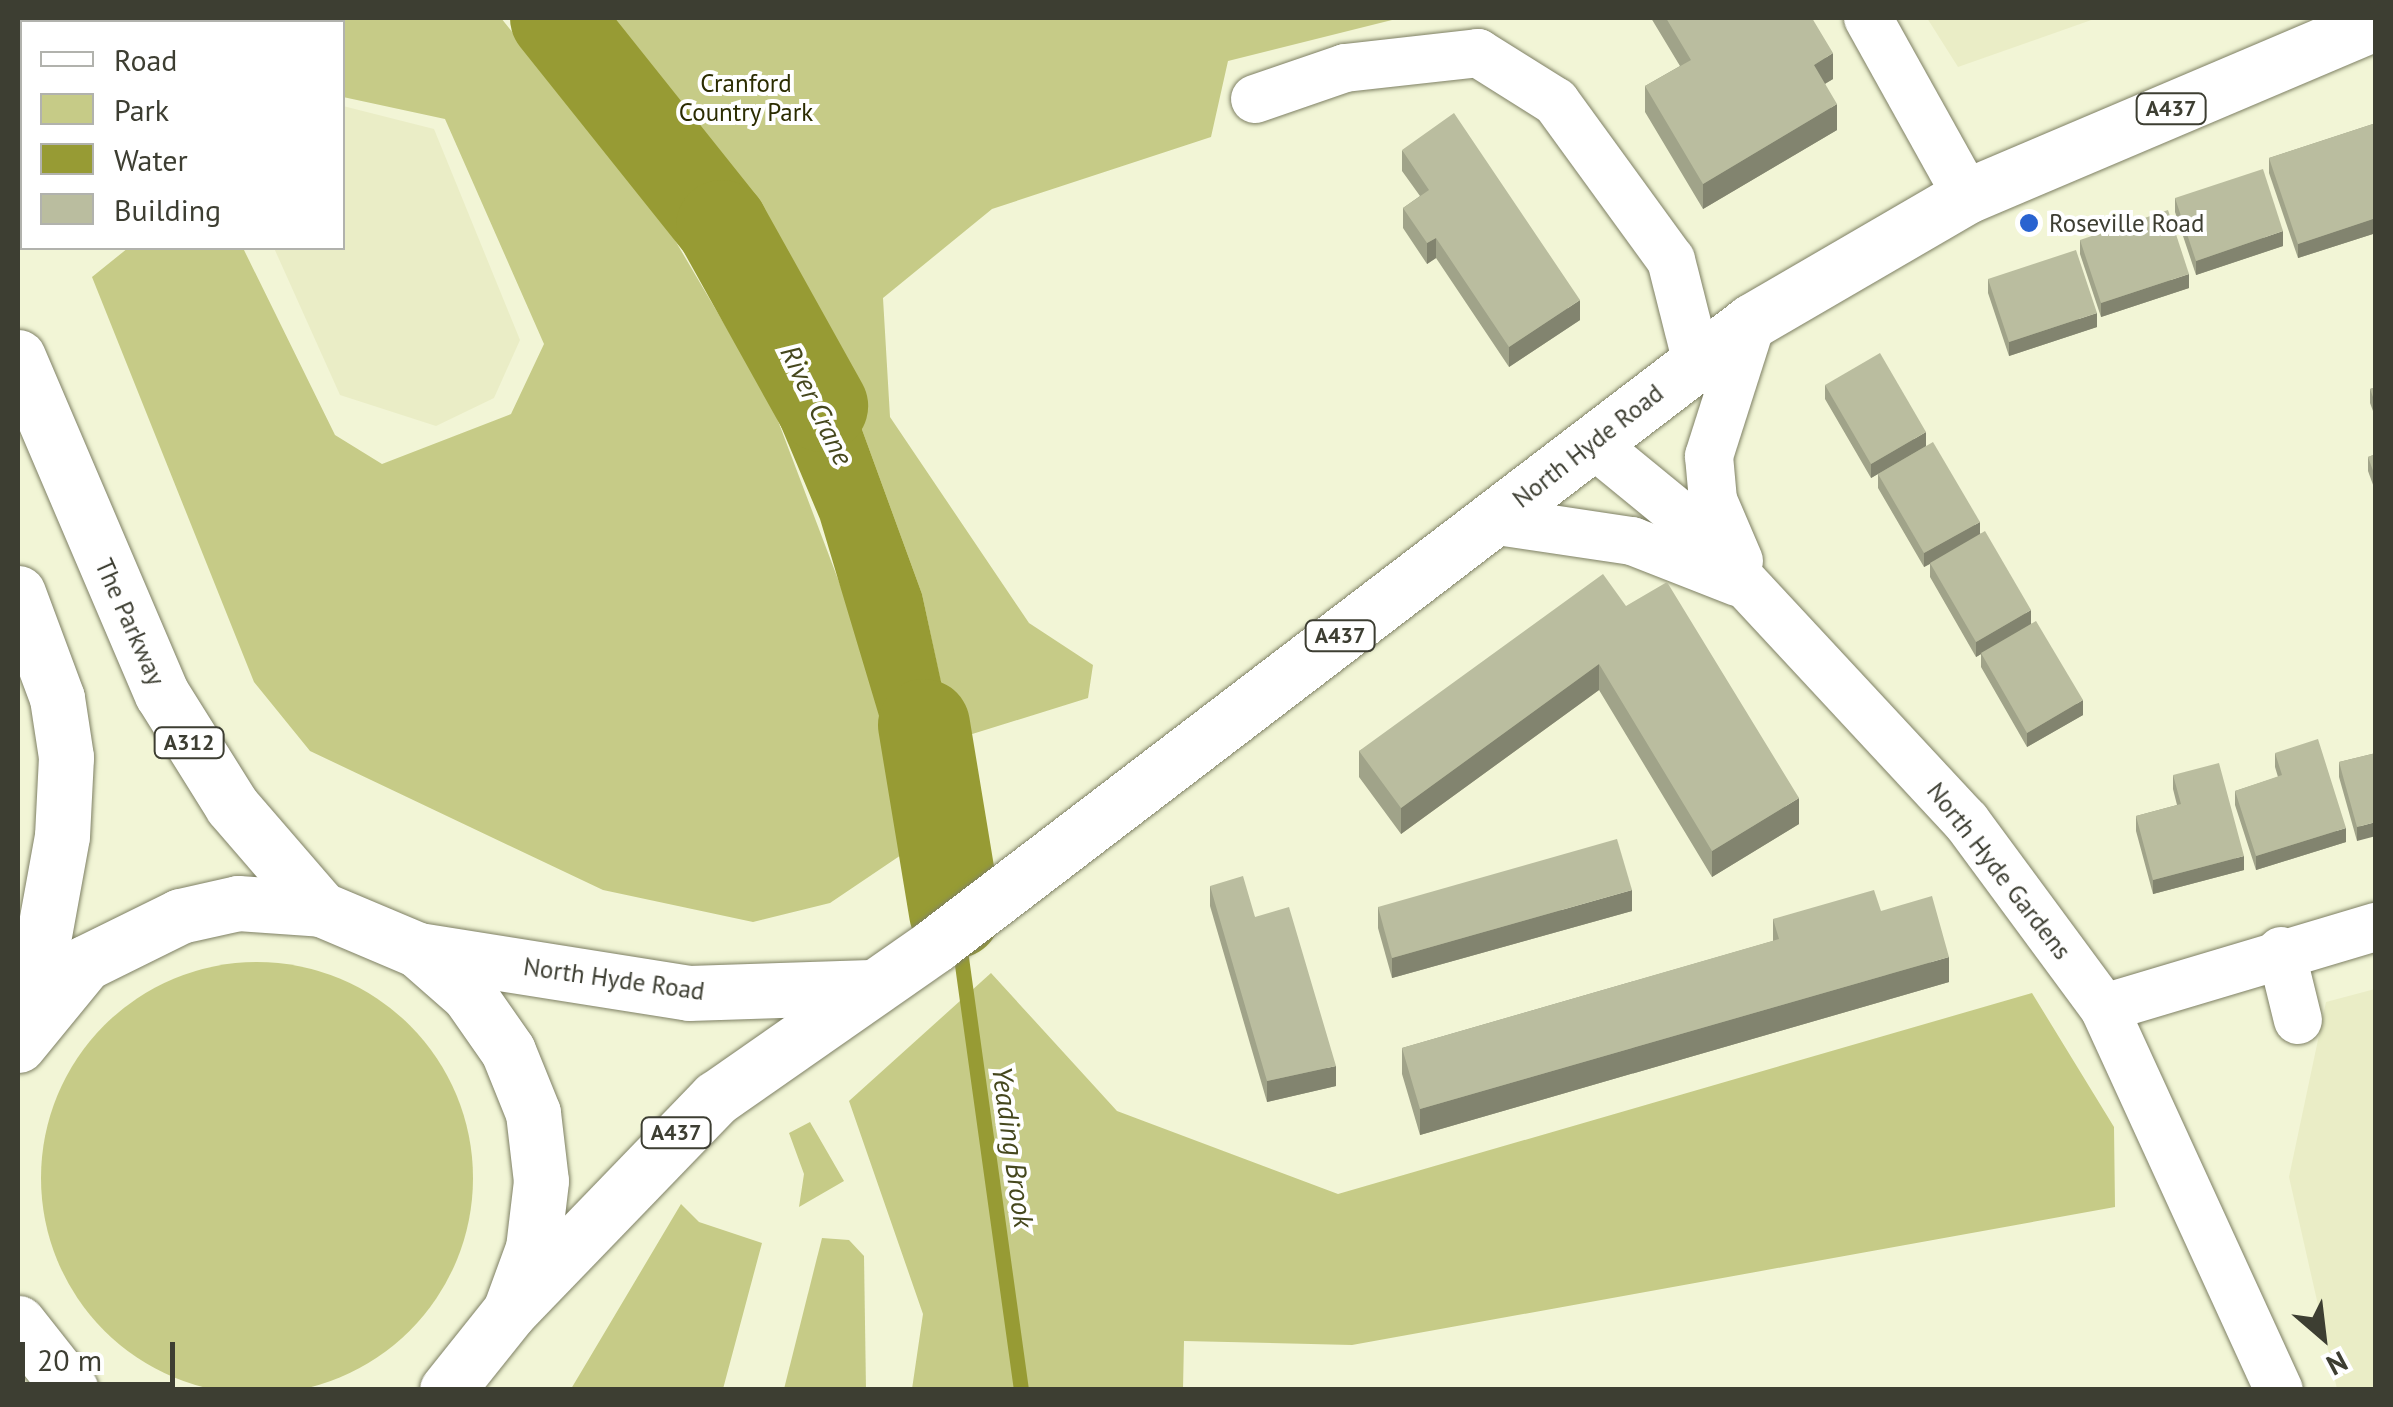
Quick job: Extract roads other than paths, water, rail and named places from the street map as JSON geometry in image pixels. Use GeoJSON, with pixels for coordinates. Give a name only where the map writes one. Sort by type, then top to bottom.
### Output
{"type":"FeatureCollection","features":[{"type":"Feature","properties":{"kind":"main road","name":"North Hyde Road"},"geometry":{"type":"LineString","coordinates":[[448,1390],[506,1319],[674,1135],[870,987],[935,945],[1752,320],[1968,196],[2376,22]]}},
{"type":"Feature","properties":{"kind":"main road","name":"The Parkway"},"geometry":{"type":"LineString","coordinates":[[18,357],[162,694],[232,806],[321,909]]}},
{"type":"Feature","properties":{"kind":"main road"},"geometry":{"type":"LineString","coordinates":[[18,593],[57,698],[66,757],[62,836],[23,1035]]}},
{"type":"Feature","properties":{"kind":"main road"},"geometry":{"type":"LineString","coordinates":[[23,1035],[85,963],[157,922],[238,903],[321,909],[418,950],[498,1037],[532,1114],[537,1214],[490,1390]]}},
{"type":"Feature","properties":{"kind":"main road","name":"North Hyde Road"},"geometry":{"type":"LineString","coordinates":[[418,950],[689,994],[870,987]]}},
{"type":"Feature","properties":{"kind":"main road"},"geometry":{"type":"LineString","coordinates":[[18,1323],[71,1390]]}},
{"type":"Feature","properties":{"kind":"street"},"geometry":{"type":"LineString","coordinates":[[1868,18],[1968,196]]}},
{"type":"Feature","properties":{"kind":"street"},"geometry":{"type":"LineString","coordinates":[[1255,98],[1345,68],[1478,54],[1556,102],[1670,260],[1697,363]]}},
{"type":"Feature","properties":{"kind":"street"},"geometry":{"type":"LineString","coordinates":[[1750,587],[1712,500],[1709,456],[1752,320]]}},
{"type":"Feature","properties":{"kind":"street","name":"North Hyde Gardens"},"geometry":{"type":"LineString","coordinates":[[1591,442],[1750,587],[1966,821],[2104,1008],[2278,1390]]}},
{"type":"Feature","properties":{"kind":"street"},"geometry":{"type":"LineString","coordinates":[[1491,520],[1632,541],[1750,587]]}},
{"type":"Feature","properties":{"kind":"street"},"geometry":{"type":"LineString","coordinates":[[2104,1008],[2281,951],[2376,927]]}},
{"type":"Feature","properties":{"kind":"street"},"geometry":{"type":"LineString","coordinates":[[2281,951],[2298,1020]]}},
{"type":"Feature","properties":{"kind":"water"},"geometry":{"type":"Polygon","coordinates":[[[781,281],[860,424],[922,594],[973,829],[924,866],[820,519],[772,405],[722,319],[781,281]]]}},
{"type":"Feature","properties":{"kind":"waterway","name":"River Crane"},"geometry":{"type":"LineString","coordinates":[[556,18],[722,226],[822,406]]}},
{"type":"Feature","properties":{"kind":"waterway","name":"River Crane"},"geometry":{"type":"LineString","coordinates":[[924,725],[955,912]]}},
{"type":"Feature","properties":{"kind":"waterway","name":"Yeading Brook"},"geometry":{"type":"LineString","coordinates":[[959,943],[1021,1390]]}},
{"type":"Feature","properties":{"kind":"place","name":"Roseville Road"},"geometry":{"type":"Point","coordinates":[2029,223]}},
{"type":"Feature","properties":{"kind":"park label","name":"Cranford Country Park"},"geometry":{"type":"Point","coordinates":[746,98]}}]}
